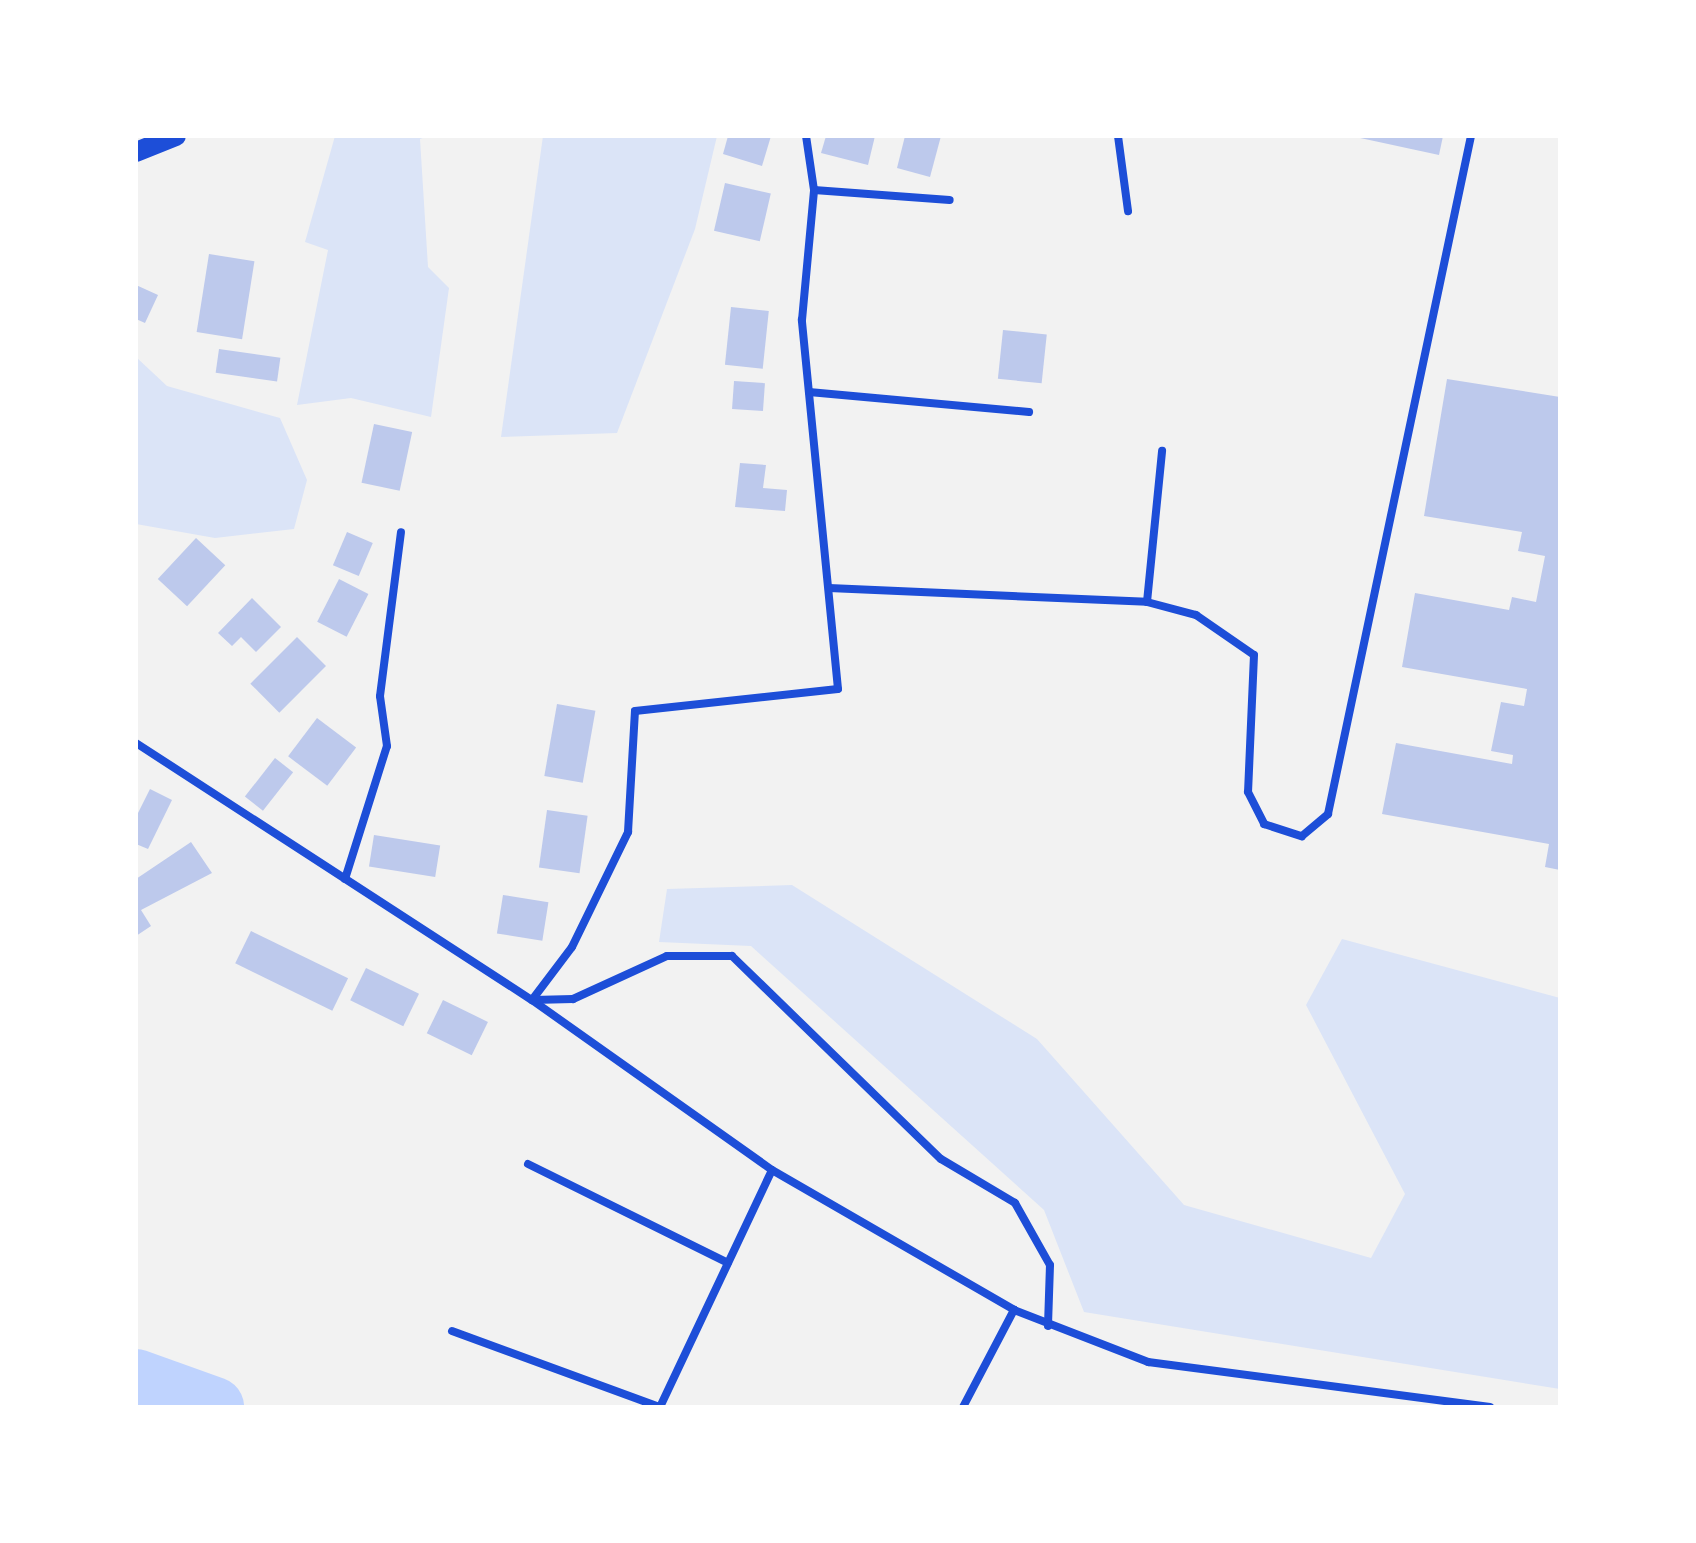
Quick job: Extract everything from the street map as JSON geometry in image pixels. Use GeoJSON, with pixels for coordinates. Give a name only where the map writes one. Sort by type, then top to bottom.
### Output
{"type":"FeatureCollection","features":[{"type":"Feature","properties":{"kind":"main road"},"geometry":{"type":"LineString","coordinates":[[136,152],[176,136]]}},
{"type":"Feature","properties":{"kind":"street"},"geometry":{"type":"LineString","coordinates":[[532,1000],[572,947],[628,832],[635,711],[838,689],[802,320],[814,190],[806,136]]}},
{"type":"Feature","properties":{"kind":"street"},"geometry":{"type":"LineString","coordinates":[[1118,136],[1128,211]]}},
{"type":"Feature","properties":{"kind":"street"},"geometry":{"type":"LineString","coordinates":[[829,588],[1147,602],[1196,615],[1254,655],[1248,792],[1264,824],[1302,836],[1328,814],[1471,136]]}},
{"type":"Feature","properties":{"kind":"street"},"geometry":{"type":"LineString","coordinates":[[814,190],[950,200]]}},
{"type":"Feature","properties":{"kind":"street"},"geometry":{"type":"LineString","coordinates":[[809,392],[1029,412]]}},
{"type":"Feature","properties":{"kind":"street"},"geometry":{"type":"LineString","coordinates":[[1147,602],[1162,451]]}},
{"type":"Feature","properties":{"kind":"street"},"geometry":{"type":"LineString","coordinates":[[345,879],[387,746],[380,696],[401,532]]}},
{"type":"Feature","properties":{"kind":"street"},"geometry":{"type":"LineString","coordinates":[[136,743],[532,1000],[772,1170],[1014,1310],[1048,1326],[1148,1362],[1490,1407]]}},
{"type":"Feature","properties":{"kind":"street"},"geometry":{"type":"LineString","coordinates":[[532,1000],[573,999],[667,956],[732,956],[941,1159],[1015,1203],[1050,1265],[1048,1326]]}},
{"type":"Feature","properties":{"kind":"street"},"geometry":{"type":"LineString","coordinates":[[528,1164],[728,1263]]}},
{"type":"Feature","properties":{"kind":"street"},"geometry":{"type":"LineString","coordinates":[[452,1331],[660,1407],[772,1170]]}},
{"type":"Feature","properties":{"kind":"street"},"geometry":{"type":"LineString","coordinates":[[963,1407],[1014,1310]]}},
{"type":"Feature","properties":{"kind":"shaded area"},"geometry":{"type":"Polygon","coordinates":[[[335,136],[428,136],[420,139],[428,267],[449,288],[431,417],[351,398],[297,405],[328,250],[305,242],[335,136]]]}},
{"type":"Feature","properties":{"kind":"shaded area"},"geometry":{"type":"Polygon","coordinates":[[[543,136],[717,136],[695,229],[617,433],[501,437],[543,136]]]}},
{"type":"Feature","properties":{"kind":"shaded area"},"geometry":{"type":"Polygon","coordinates":[[[136,357],[167,386],[280,418],[307,480],[294,529],[215,538],[136,524],[136,357]]]}},
{"type":"Feature","properties":{"kind":"shaded area"},"geometry":{"type":"Polygon","coordinates":[[[792,885],[1037,1039],[1184,1205],[1371,1258],[1405,1194],[1306,1005],[1342,939],[1560,998],[1560,1389],[1084,1312],[1044,1210],[751,946],[659,942],[667,889],[792,885]]]}},
{"type":"Feature","properties":{"kind":"building"},"geometry":{"type":"Polygon","coordinates":[[[728,136],[771,136],[762,166],[723,154],[728,136]]]}},
{"type":"Feature","properties":{"kind":"building"},"geometry":{"type":"Polygon","coordinates":[[[826,136],[875,136],[868,165],[821,153],[826,136]]]}},
{"type":"Feature","properties":{"kind":"building"},"geometry":{"type":"Polygon","coordinates":[[[905,136],[941,136],[930,177],[897,168],[905,136]]]}},
{"type":"Feature","properties":{"kind":"building"},"geometry":{"type":"Polygon","coordinates":[[[1351,136],[1443,136],[1439,155],[1351,136]]]}},
{"type":"Feature","properties":{"kind":"building"},"geometry":{"type":"Polygon","coordinates":[[[725,183],[771,194],[760,241],[714,231],[725,183]]]}},
{"type":"Feature","properties":{"kind":"building"},"geometry":{"type":"Polygon","coordinates":[[[209,254],[254,261],[242,339],[197,332],[209,254]]]}},
{"type":"Feature","properties":{"kind":"building"},"geometry":{"type":"Polygon","coordinates":[[[136,285],[158,295],[145,323],[136,319],[136,285]]]}},
{"type":"Feature","properties":{"kind":"building"},"geometry":{"type":"Polygon","coordinates":[[[731,307],[769,311],[763,369],[725,365],[731,307]]]}},
{"type":"Feature","properties":{"kind":"building"},"geometry":{"type":"Polygon","coordinates":[[[1003,330],[1047,335],[1042,383],[998,379],[1003,330]]]}},
{"type":"Feature","properties":{"kind":"building"},"geometry":{"type":"Polygon","coordinates":[[[219,349],[280,358],[277,381],[216,373],[219,349]]]}},
{"type":"Feature","properties":{"kind":"building"},"geometry":{"type":"Polygon","coordinates":[[[1447,379],[1560,397],[1560,870],[1545,867],[1549,844],[1382,814],[1396,743],[1512,764],[1513,755],[1491,751],[1501,702],[1524,706],[1527,689],[1402,667],[1415,593],[1509,610],[1512,597],[1536,602],[1545,556],[1518,551],[1522,532],[1424,516],[1447,379]]]}},
{"type":"Feature","properties":{"kind":"building"},"geometry":{"type":"Polygon","coordinates":[[[734,381],[765,383],[763,411],[732,409],[734,381]]]}},
{"type":"Feature","properties":{"kind":"building"},"geometry":{"type":"Polygon","coordinates":[[[374,424],[412,432],[400,491],[362,483],[374,424]]]}},
{"type":"Feature","properties":{"kind":"building"},"geometry":{"type":"Polygon","coordinates":[[[740,463],[766,465],[763,488],[787,490],[785,511],[735,507],[740,463]]]}},
{"type":"Feature","properties":{"kind":"building"},"geometry":{"type":"Polygon","coordinates":[[[347,532],[373,543],[359,576],[333,565],[347,532]]]}},
{"type":"Feature","properties":{"kind":"building"},"geometry":{"type":"Polygon","coordinates":[[[196,538],[225,565],[187,606],[158,579],[196,538]]]}},
{"type":"Feature","properties":{"kind":"building"},"geometry":{"type":"Polygon","coordinates":[[[339,579],[368,594],[347,637],[317,622],[339,579]]]}},
{"type":"Feature","properties":{"kind":"building"},"geometry":{"type":"Polygon","coordinates":[[[252,598],[281,627],[256,652],[241,637],[232,646],[218,633],[252,598]]]}},
{"type":"Feature","properties":{"kind":"building"},"geometry":{"type":"Polygon","coordinates":[[[297,637],[326,666],[279,713],[250,684],[297,637]]]}},
{"type":"Feature","properties":{"kind":"building"},"geometry":{"type":"Polygon","coordinates":[[[557,704],[595,711],[583,783],[544,776],[557,704]]]}},
{"type":"Feature","properties":{"kind":"building"},"geometry":{"type":"Polygon","coordinates":[[[317,718],[356,747],[327,786],[288,756],[317,718]]]}},
{"type":"Feature","properties":{"kind":"building"},"geometry":{"type":"Polygon","coordinates":[[[275,758],[293,772],[263,811],[245,797],[275,758]]]}},
{"type":"Feature","properties":{"kind":"building"},"geometry":{"type":"Polygon","coordinates":[[[150,789],[172,800],[148,849],[136,844],[136,817],[150,789]]]}},
{"type":"Feature","properties":{"kind":"building"},"geometry":{"type":"Polygon","coordinates":[[[547,810],[588,816],[580,873],[539,867],[547,810]]]}},
{"type":"Feature","properties":{"kind":"building"},"geometry":{"type":"Polygon","coordinates":[[[374,835],[440,845],[435,877],[369,867],[374,835]]]}},
{"type":"Feature","properties":{"kind":"building"},"geometry":{"type":"Polygon","coordinates":[[[191,842],[212,873],[141,910],[151,926],[136,936],[136,879],[191,842]]]}},
{"type":"Feature","properties":{"kind":"building"},"geometry":{"type":"Polygon","coordinates":[[[503,895],[548,902],[542,941],[497,934],[503,895]]]}},
{"type":"Feature","properties":{"kind":"building"},"geometry":{"type":"Polygon","coordinates":[[[251,931],[348,978],[332,1011],[235,963],[251,931]]]}},
{"type":"Feature","properties":{"kind":"building"},"geometry":{"type":"Polygon","coordinates":[[[366,968],[419,994],[403,1026],[350,1000],[366,968]]]}},
{"type":"Feature","properties":{"kind":"building"},"geometry":{"type":"Polygon","coordinates":[[[443,1000],[488,1022],[472,1055],[427,1033],[443,1000]]]}},
{"type":"Feature","properties":{"kind":"waterway"},"geometry":{"type":"LineString","coordinates":[[136,1379],[214,1407]]}}]}
